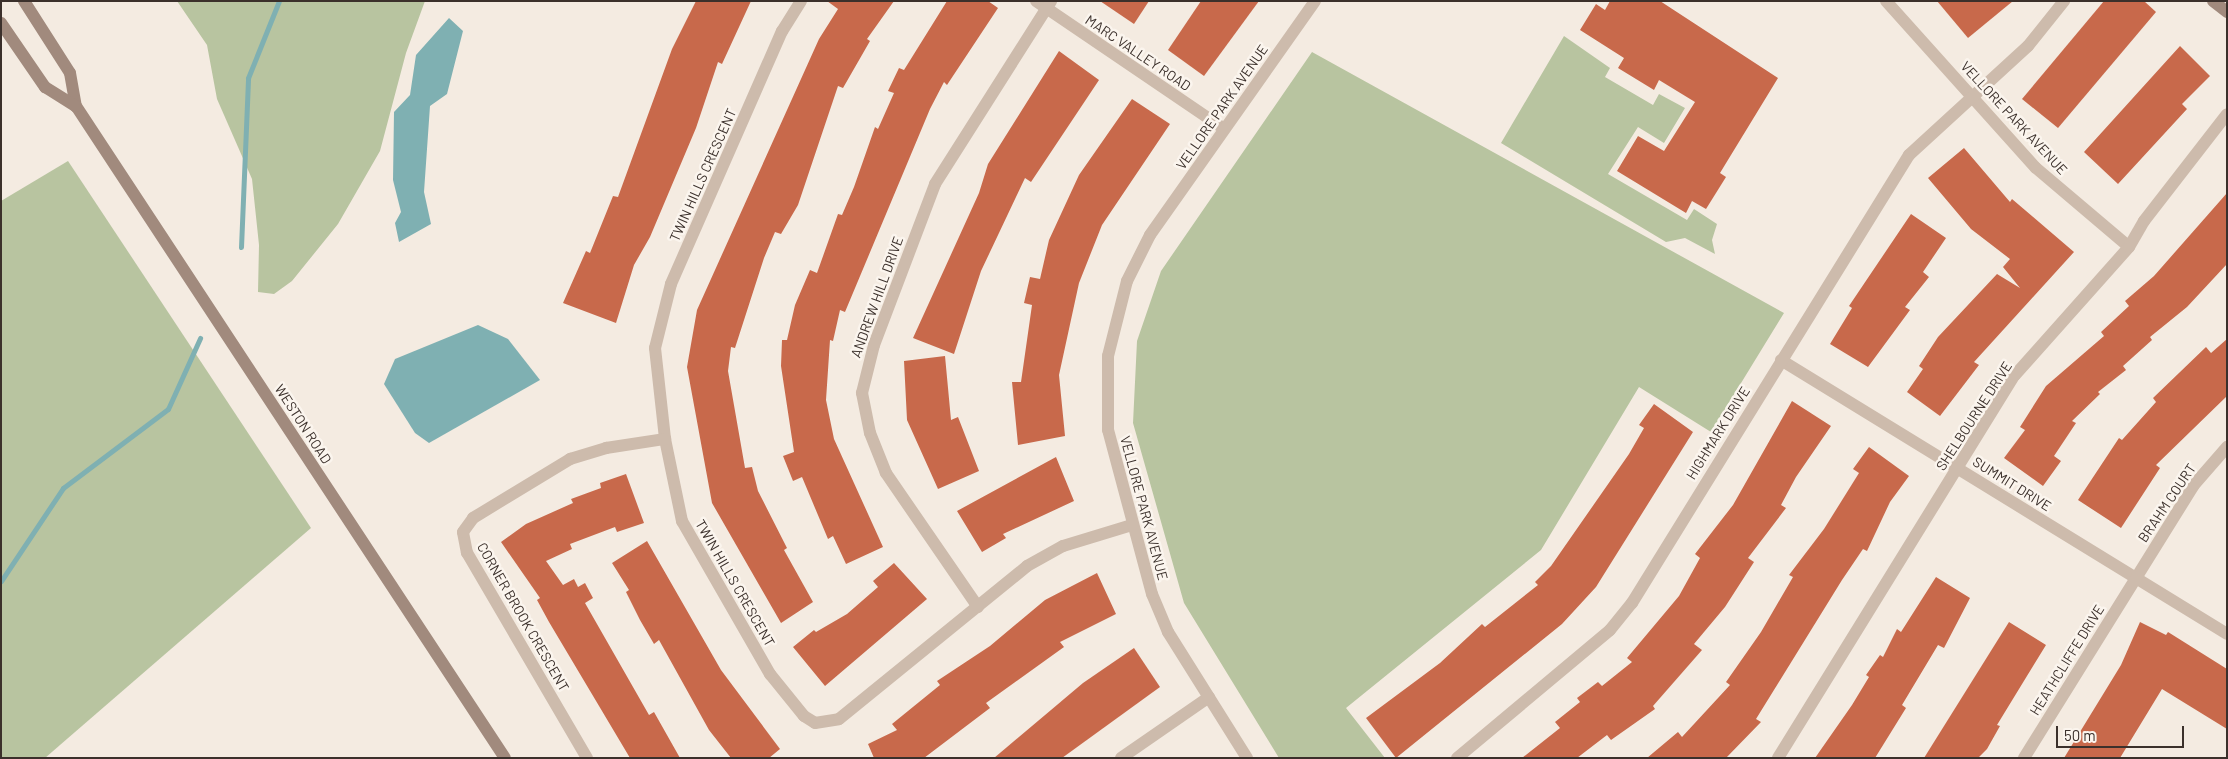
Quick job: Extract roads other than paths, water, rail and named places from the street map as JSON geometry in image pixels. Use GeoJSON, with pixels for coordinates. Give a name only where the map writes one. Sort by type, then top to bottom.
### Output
{"type":"FeatureCollection","features":[{"type":"Feature","properties":{"kind":"main road","name":"WESTON ROAD"},"geometry":{"type":"LineString","coordinates":[[24,1],[70,73],[76,106],[505,758]]}},
{"type":"Feature","properties":{"kind":"main road"},"geometry":{"type":"LineString","coordinates":[[2213,1],[2227,12]]}},
{"type":"Feature","properties":{"kind":"main road","name":"WESTON ROAD"},"geometry":{"type":"LineString","coordinates":[[1,23],[45,87],[76,106]]}},
{"type":"Feature","properties":{"kind":"street","name":"TWIN HILLS CRESCENT"},"geometry":{"type":"LineString","coordinates":[[801,1],[782,31],[662,310],[655,371],[676,504],[690,538],[770,674],[804,716],[815,723],[827,723],[849,712],[1049,552],[1132,525]]}},
{"type":"Feature","properties":{"kind":"street","name":"VELLORE PARK AVENUE"},"geometry":{"type":"LineString","coordinates":[[1247,758],[1164,624],[1132,525],[1108,430],[1106,379],[1112,332],[1127,282],[1150,235],[1315,1]]}},
{"type":"Feature","properties":{"kind":"street","name":"VELLORE PARK AVENUE"},"geometry":{"type":"LineString","coordinates":[[1886,1],[2036,168],[2129,247]]}},
{"type":"Feature","properties":{"kind":"street","name":"HIGHMARK DRIVE"},"geometry":{"type":"LineString","coordinates":[[1457,758],[1610,630],[1632,603],[1909,156],[2028,46],[2064,1]]}},
{"type":"Feature","properties":{"kind":"street","name":"MARC VALLEY ROAD"},"geometry":{"type":"LineString","coordinates":[[1044,4],[1224,129]]}},
{"type":"Feature","properties":{"kind":"street","name":"ANDREW HILL DRIVE"},"geometry":{"type":"LineString","coordinates":[[978,607],[886,473],[870,433],[862,393],[874,345],[935,184],[1044,4]]}},
{"type":"Feature","properties":{"kind":"street","name":"SHELBOURNE DRIVE"},"geometry":{"type":"LineString","coordinates":[[1778,758],[2015,376],[2129,247],[2144,221],[2227,114]]}},
{"type":"Feature","properties":{"kind":"street","name":"SUMMIT DRIVE"},"geometry":{"type":"LineString","coordinates":[[1782,360],[2227,634]]}},
{"type":"Feature","properties":{"kind":"street","name":"CORNER BROOK CRESCENT"},"geometry":{"type":"LineString","coordinates":[[587,758],[467,553],[463,532],[474,518],[570,459],[606,448],[665,439]]}},
{"type":"Feature","properties":{"kind":"street","name":"BRAHM COURT"},"geometry":{"type":"LineString","coordinates":[[2135,578],[2193,486],[2227,447]]}},
{"type":"Feature","properties":{"kind":"street","name":"HEATHCLIFFE DRIVE"},"geometry":{"type":"LineString","coordinates":[[2024,758],[2135,578]]}},
{"type":"Feature","properties":{"kind":"street"},"geometry":{"type":"LineString","coordinates":[[1121,758],[1209,698]]}},
{"type":"Feature","properties":{"kind":"water"},"geometry":{"type":"Polygon","coordinates":[[[449,18],[463,31],[447,94],[430,106],[424,192],[431,224],[399,242],[395,223],[401,212],[393,180],[394,112],[410,95],[416,55],[449,18]]]}},
{"type":"Feature","properties":{"kind":"water"},"geometry":{"type":"Polygon","coordinates":[[[478,325],[508,339],[540,380],[429,443],[415,433],[384,384],[395,359],[478,325]]]}},
{"type":"Feature","properties":{"kind":"waterway"},"geometry":{"type":"LineString","coordinates":[[241,247],[248,78],[279,1]]}},
{"type":"Feature","properties":{"kind":"waterway"},"geometry":{"type":"LineString","coordinates":[[1,581],[63,488],[168,409],[200,338]]}}]}
